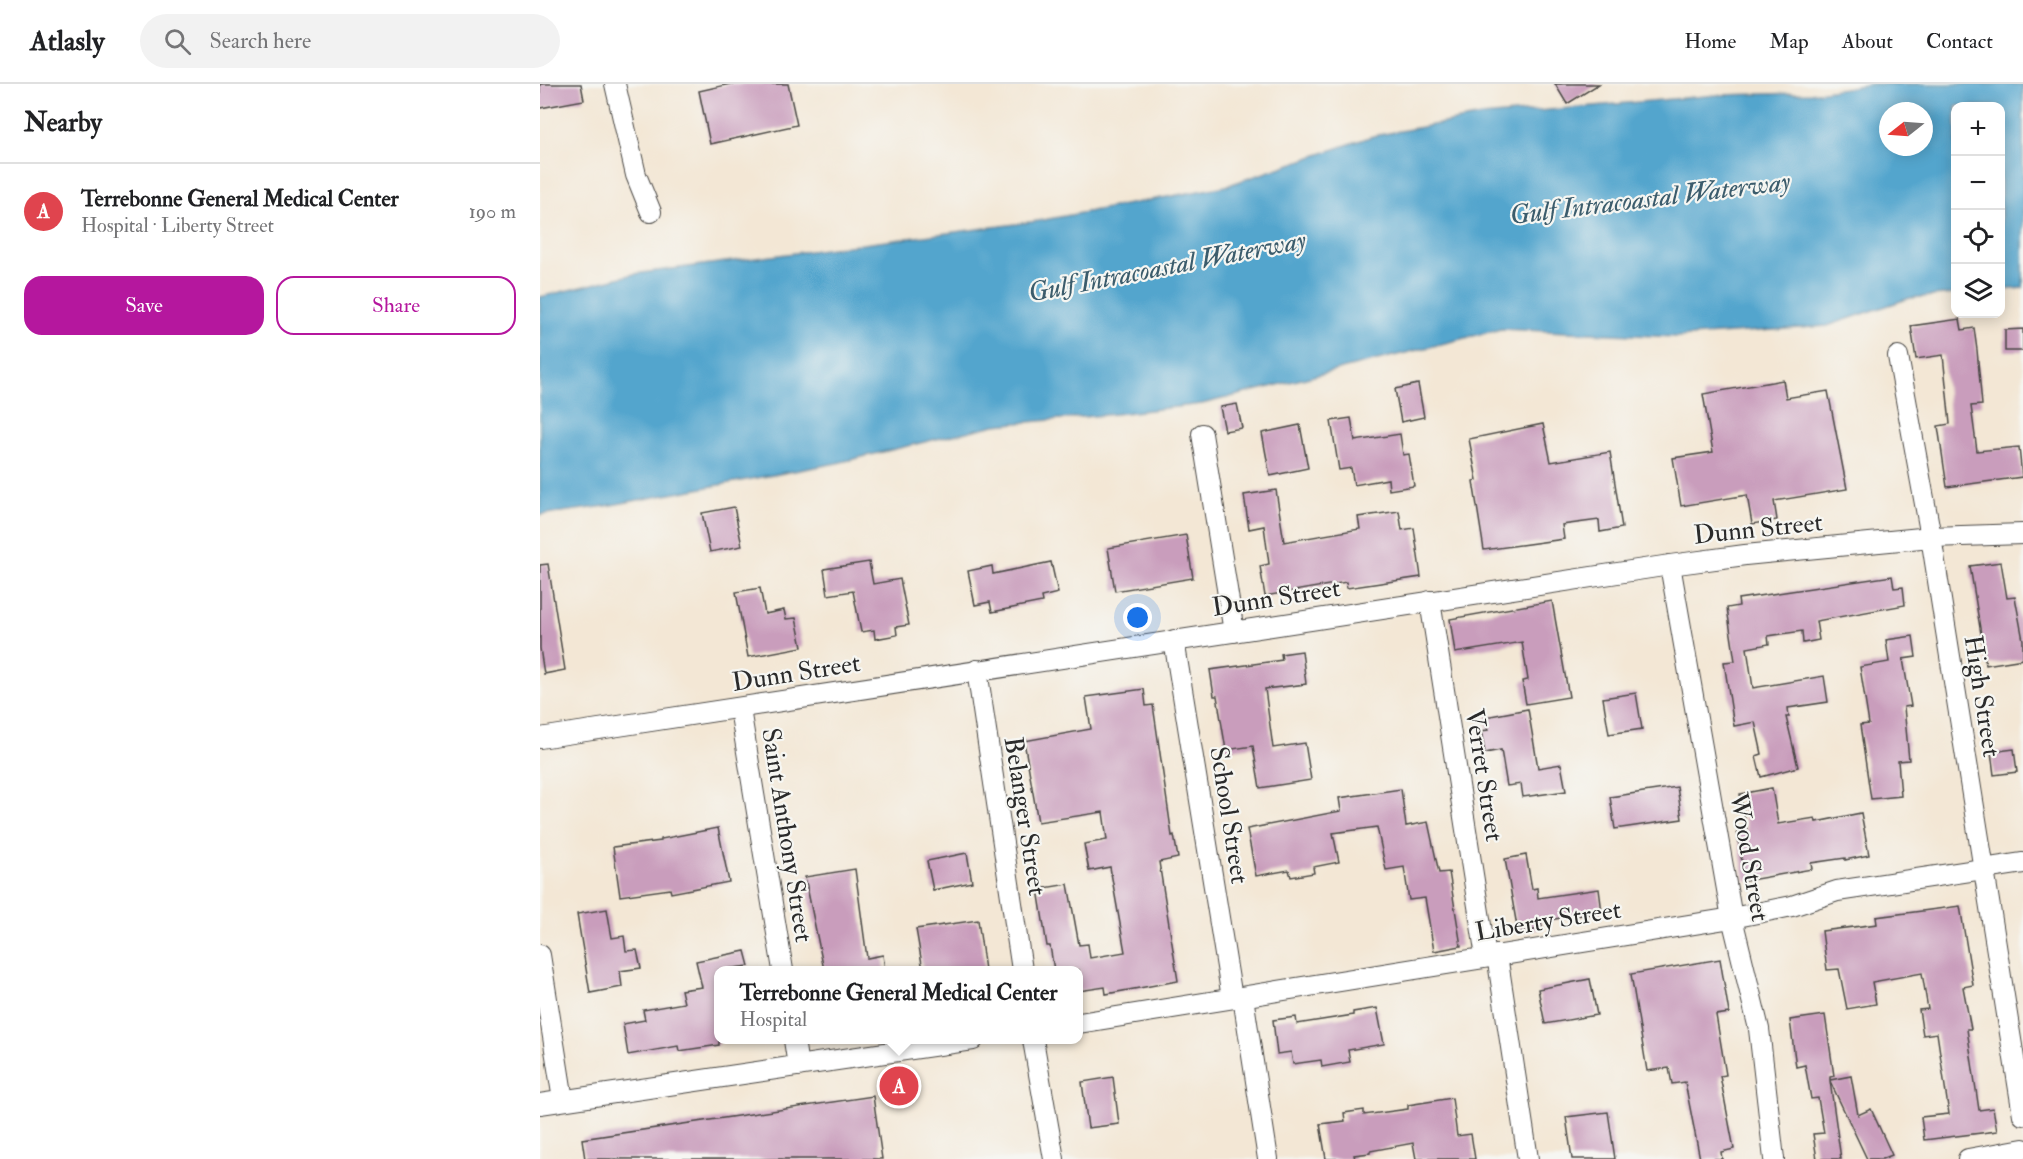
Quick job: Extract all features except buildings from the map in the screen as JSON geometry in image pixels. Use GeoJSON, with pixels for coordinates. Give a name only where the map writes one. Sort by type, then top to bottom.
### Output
{"type":"FeatureCollection","features":[{"type":"Feature","properties":{"kind":"street"},"geometry":{"type":"LineString","coordinates":[[615,84],[636,175],[651,212]]}},
{"type":"Feature","properties":{"kind":"street","name":"High Street"},"geometry":{"type":"LineString","coordinates":[[1898,356],[1931,537],[2023,1115]]}},
{"type":"Feature","properties":{"kind":"street"},"geometry":{"type":"LineString","coordinates":[[1202,434],[1234,632]]}},
{"type":"Feature","properties":{"kind":"street","name":"Dunn Street"},"geometry":{"type":"LineString","coordinates":[[540,738],[1670,565],[1745,555],[1931,537],[2023,534]]}},
{"type":"Feature","properties":{"kind":"street","name":"Wood Street"},"geometry":{"type":"LineString","coordinates":[[1670,565],[1732,918],[1759,1029],[1774,1159]]}},
{"type":"Feature","properties":{"kind":"street","name":"Verret Street"},"geometry":{"type":"LineString","coordinates":[[1430,601],[1528,1159]]}},
{"type":"Feature","properties":{"kind":"street","name":"School Street"},"geometry":{"type":"LineString","coordinates":[[1174,640],[1268,1159]]}},
{"type":"Feature","properties":{"kind":"street","name":"Belanger Street"},"geometry":{"type":"LineString","coordinates":[[977,670],[1021,966]]}},
{"type":"Feature","properties":{"kind":"street","name":"Saint Anthony Street"},"geometry":{"type":"LineString","coordinates":[[740,709],[782,966]]}},
{"type":"Feature","properties":{"kind":"street","name":"Liberty Street"},"geometry":{"type":"LineString","coordinates":[[1083,1022],[1732,918],[1776,910],[1837,891],[2023,863]]}},
{"type":"Feature","properties":{"kind":"street"},"geometry":{"type":"LineString","coordinates":[[540,955],[563,1100]]}},
{"type":"Feature","properties":{"kind":"street"},"geometry":{"type":"LineString","coordinates":[[795,1044],[798,1066]]}},
{"type":"Feature","properties":{"kind":"street"},"geometry":{"type":"LineString","coordinates":[[540,1104],[946,1044]]}},
{"type":"Feature","properties":{"kind":"street"},"geometry":{"type":"LineString","coordinates":[[1034,1044],[1054,1159]]}},
{"type":"Feature","properties":{"kind":"street"},"geometry":{"type":"LineString","coordinates":[[1968,1159],[2023,1149]]}},
{"type":"Feature","properties":{"kind":"water","name":"Gulf Intracoastal Waterway"},"geometry":{"type":"Polygon","coordinates":[[[1873,84],[2023,84],[2023,288],[2005,290],[2005,102],[1951,102],[1951,294],[1910,298],[1827,326],[1677,337],[1501,329],[1202,404],[995,425],[837,463],[606,506],[540,515],[540,297],[634,274],[1038,221],[1226,186],[1373,136],[1482,116],[1717,95],[1810,93],[1873,84]]]}},
{"type":"Feature","properties":{"kind":"place","name":"Terrebonne General Medical Center"},"geometry":{"type":"Point","coordinates":[899,1086]}}]}
